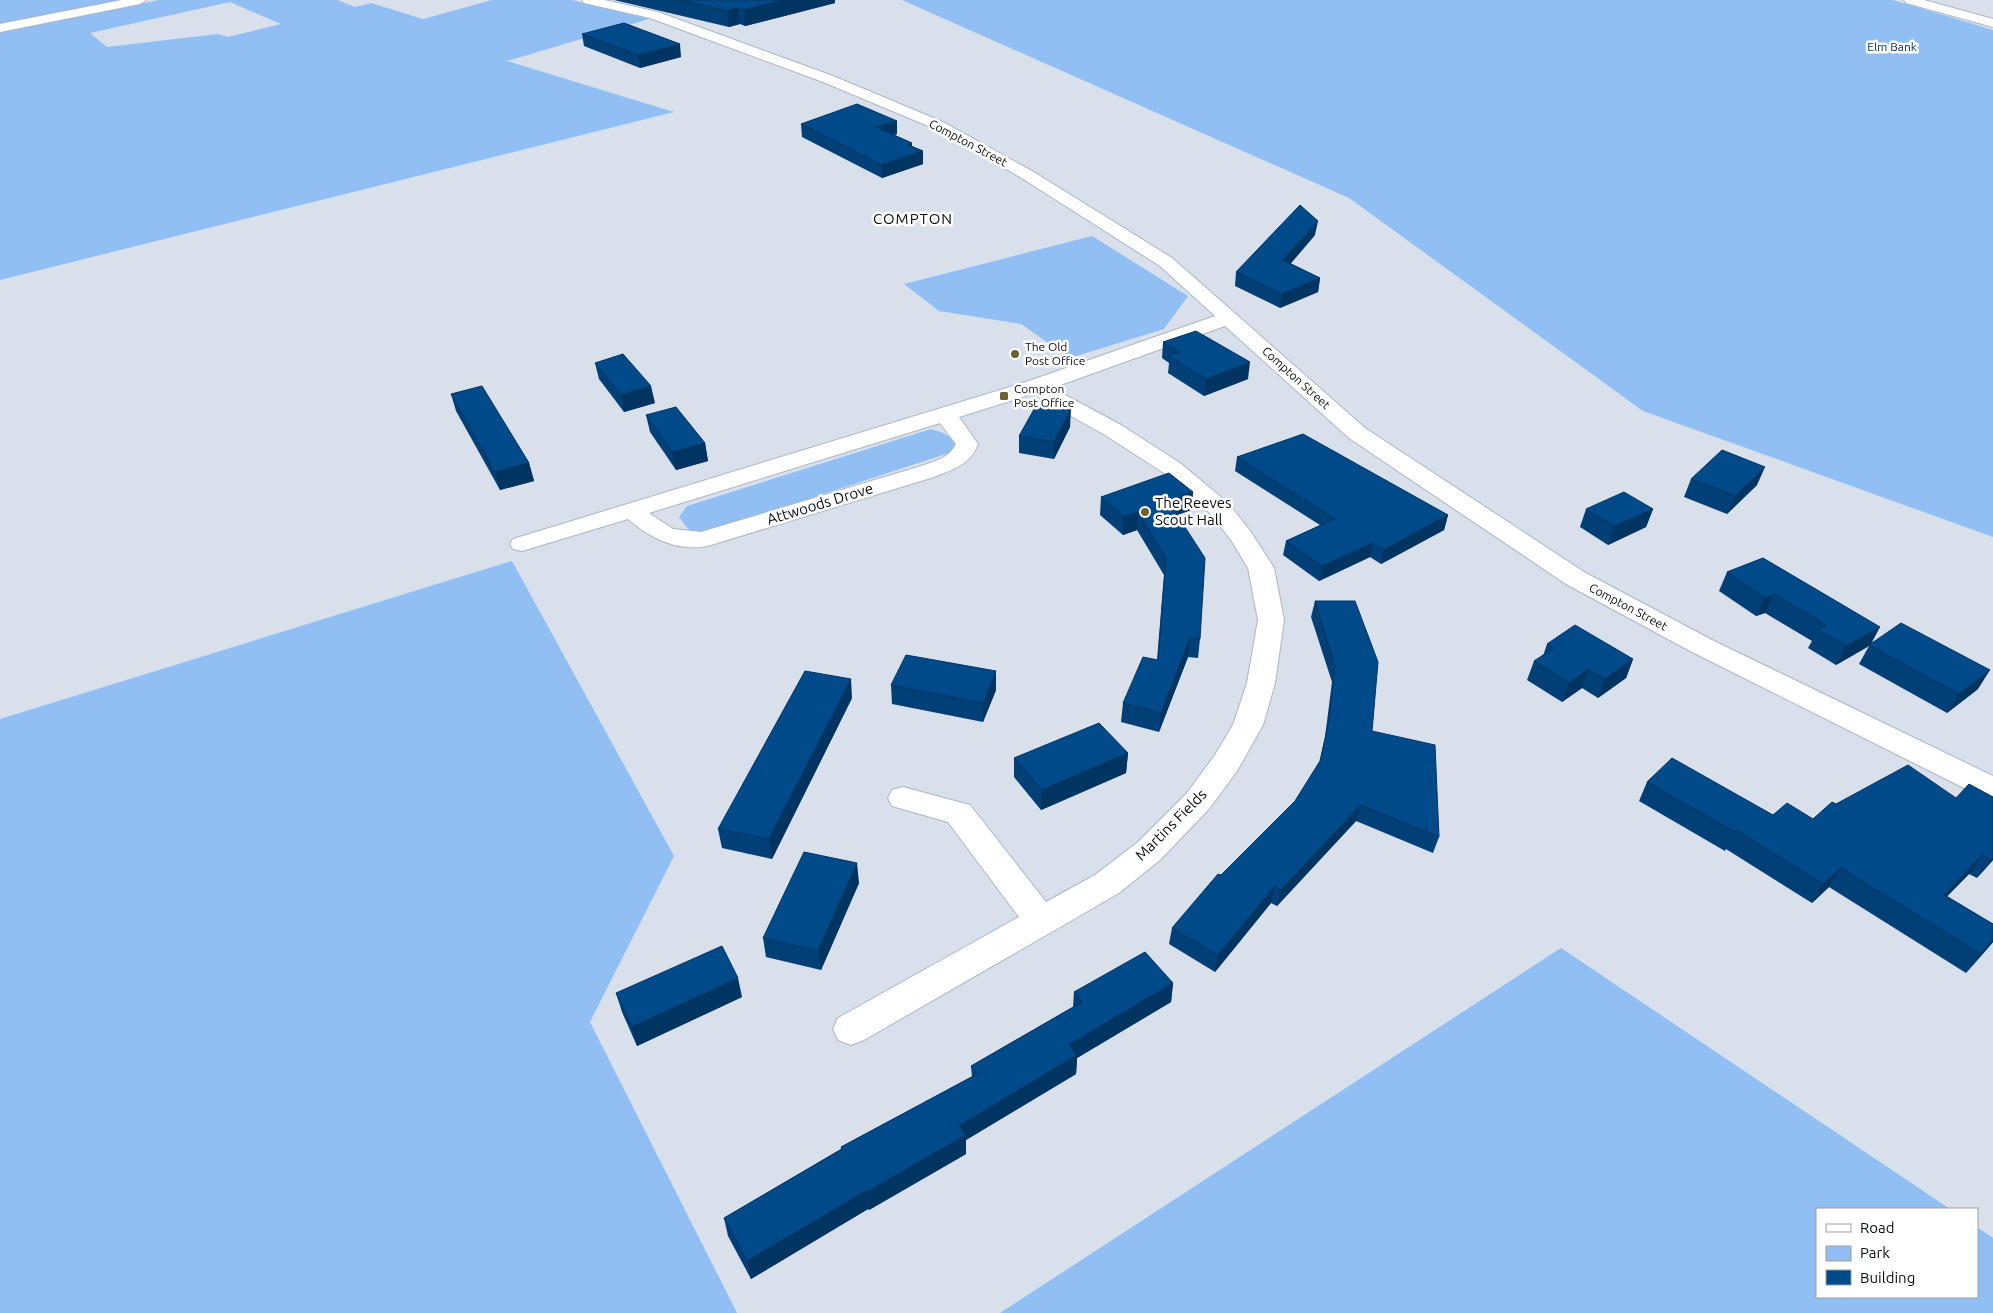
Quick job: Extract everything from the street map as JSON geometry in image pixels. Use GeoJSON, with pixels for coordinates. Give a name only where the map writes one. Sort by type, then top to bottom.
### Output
{"type":"FeatureCollection","features":[{"type":"Feature","properties":{"kind":"street"},"geometry":{"type":"LineString","coordinates":[[0,28],[140,0]]}},
{"type":"Feature","properties":{"kind":"street","name":"Compton Street"},"geometry":{"type":"LineString","coordinates":[[588,0],[654,15],[828,79],[938,125],[1026,174],[1166,262],[1357,433],[1575,578],[1702,646],[1993,789]]}},
{"type":"Feature","properties":{"kind":"street"},"geometry":{"type":"LineString","coordinates":[[1910,0],[1993,23]]}},
{"type":"Feature","properties":{"kind":"street"},"geometry":{"type":"LineString","coordinates":[[522,544],[634,512],[1034,387],[1228,318]]}},
{"type":"Feature","properties":{"kind":"street","name":"Martins Fields"},"geometry":{"type":"LineString","coordinates":[[851,1028],[1107,884],[1149,851],[1198,802],[1226,763],[1248,725],[1261,684],[1271,620],[1261,568],[1242,537],[1219,508],[1172,468],[1113,430],[1034,387]]}},
{"type":"Feature","properties":{"kind":"street","name":"Attwoods Drove"},"geometry":{"type":"LineString","coordinates":[[634,512],[656,531],[676,540],[702,540],[926,472],[956,460],[964,453],[967,444],[945,414]]}},
{"type":"Feature","properties":{"kind":"street"},"geometry":{"type":"LineString","coordinates":[[902,798],[959,813],[1041,921]]}},
{"type":"Feature","properties":{"kind":"green space"},"geometry":{"type":"Polygon","coordinates":[[[0,0],[126,0],[0,25],[0,0]]]}},
{"type":"Feature","properties":{"kind":"green space"},"geometry":{"type":"Polygon","coordinates":[[[159,0],[337,0],[355,7],[371,3],[423,19],[492,0],[572,0],[649,19],[507,61],[674,112],[0,280],[0,32],[159,0]],[[230,2],[90,33],[107,47],[218,34],[228,37],[281,24],[230,2]]]}},
{"type":"Feature","properties":{"kind":"green space","name":"Elm Bank"},"geometry":{"type":"Polygon","coordinates":[[[902,0],[1893,0],[1993,30],[1993,537],[1643,411],[1349,198],[902,0]]]}},
{"type":"Feature","properties":{"kind":"green space"},"geometry":{"type":"Polygon","coordinates":[[[1092,236],[1188,296],[1164,329],[1070,358],[1021,324],[939,311],[904,284],[1092,236]]]}},
{"type":"Feature","properties":{"kind":"green space"},"geometry":{"type":"Polygon","coordinates":[[[931,429],[947,435],[956,448],[949,453],[707,532],[689,530],[679,517],[687,506],[931,429]]]}},
{"type":"Feature","properties":{"kind":"green space"},"geometry":{"type":"Polygon","coordinates":[[[512,561],[674,856],[590,1022],[737,1313],[0,1313],[0,719],[512,561]]]}},
{"type":"Feature","properties":{"kind":"green space"},"geometry":{"type":"Polygon","coordinates":[[[1561,948],[1949,1208],[1816,1208],[1816,1298],[1978,1298],[1978,1228],[1993,1238],[1993,1313],[1000,1313],[1561,948]]]}},
{"type":"Feature","properties":{"kind":"building"},"geometry":{"type":"Polygon","coordinates":[[[680,0],[784,0],[743,10],[738,8],[727,11],[680,0]]]}},
{"type":"Feature","properties":{"kind":"building"},"geometry":{"type":"Polygon","coordinates":[[[624,23],[680,44],[638,55],[582,34],[624,23]]]}},
{"type":"Feature","properties":{"kind":"building"},"geometry":{"type":"Polygon","coordinates":[[[857,104],[897,121],[876,127],[912,143],[908,145],[923,151],[882,165],[801,124],[857,104]]]}},
{"type":"Feature","properties":{"kind":"building"},"geometry":{"type":"Polygon","coordinates":[[[1300,205],[1318,221],[1283,260],[1320,278],[1282,294],[1236,272],[1300,205]]]}},
{"type":"Feature","properties":{"kind":"building"},"geometry":{"type":"Polygon","coordinates":[[[1196,331],[1250,362],[1206,379],[1169,356],[1180,352],[1163,342],[1196,331]]]}},
{"type":"Feature","properties":{"kind":"building"},"geometry":{"type":"Polygon","coordinates":[[[623,354],[651,386],[621,395],[595,363],[623,354]]]}},
{"type":"Feature","properties":{"kind":"building"},"geometry":{"type":"Polygon","coordinates":[[[482,386],[529,463],[495,472],[451,394],[482,386]]]}},
{"type":"Feature","properties":{"kind":"building"},"geometry":{"type":"Polygon","coordinates":[[[1037,404],[1071,409],[1054,442],[1019,436],[1037,404]]]}},
{"type":"Feature","properties":{"kind":"building"},"geometry":{"type":"Polygon","coordinates":[[[676,407],[705,443],[672,452],[646,415],[676,407]]]}},
{"type":"Feature","properties":{"kind":"building"},"geometry":{"type":"Polygon","coordinates":[[[1303,434],[1448,515],[1384,550],[1373,543],[1322,566],[1286,541],[1335,519],[1237,457],[1303,434]]]}},
{"type":"Feature","properties":{"kind":"building"},"geometry":{"type":"Polygon","coordinates":[[[1722,450],[1765,467],[1735,496],[1691,479],[1722,450]]]}},
{"type":"Feature","properties":{"kind":"building"},"geometry":{"type":"Polygon","coordinates":[[[1169,473],[1193,492],[1168,501],[1205,558],[1200,639],[1190,638],[1161,713],[1123,703],[1143,657],[1158,660],[1166,557],[1138,512],[1124,517],[1101,497],[1169,473]]]}},
{"type":"Feature","properties":{"kind":"building"},"geometry":{"type":"Polygon","coordinates":[[[1624,492],[1653,509],[1615,526],[1586,509],[1624,492]]]}},
{"type":"Feature","properties":{"kind":"building"},"geometry":{"type":"Polygon","coordinates":[[[1763,558],[1880,627],[1846,646],[1818,629],[1826,625],[1774,594],[1765,598],[1727,572],[1763,558]]]}},
{"type":"Feature","properties":{"kind":"building"},"geometry":{"type":"Polygon","coordinates":[[[1315,601],[1355,601],[1378,662],[1372,731],[1435,745],[1439,837],[1361,805],[1281,890],[1275,886],[1218,955],[1172,928],[1218,874],[1221,875],[1295,801],[1320,761],[1329,721],[1335,666],[1315,601]]]}},
{"type":"Feature","properties":{"kind":"building"},"geometry":{"type":"Polygon","coordinates":[[[1901,623],[1990,670],[1959,694],[1869,645],[1901,623]]]}},
{"type":"Feature","properties":{"kind":"building"},"geometry":{"type":"Polygon","coordinates":[[[1575,625],[1633,659],[1605,679],[1589,669],[1569,683],[1534,661],[1554,648],[1547,644],[1575,625]]]}},
{"type":"Feature","properties":{"kind":"building"},"geometry":{"type":"Polygon","coordinates":[[[906,655],[996,671],[983,703],[891,685],[906,655]]]}},
{"type":"Feature","properties":{"kind":"building"},"geometry":{"type":"Polygon","coordinates":[[[805,671],[851,679],[769,839],[718,829],[805,671]]]}},
{"type":"Feature","properties":{"kind":"building"},"geometry":{"type":"Polygon","coordinates":[[[1099,723],[1128,753],[1042,790],[1014,758],[1099,723]]]}},
{"type":"Feature","properties":{"kind":"building"},"geometry":{"type":"Polygon","coordinates":[[[1672,758],[1773,815],[1787,803],[1813,819],[1832,802],[1836,804],[1908,765],[1956,798],[1969,784],[1993,797],[1993,857],[1991,860],[1982,855],[1944,895],[1993,924],[1993,940],[1981,954],[1841,868],[1823,884],[1736,830],[1735,832],[1647,782],[1672,758]]]}},
{"type":"Feature","properties":{"kind":"building"},"geometry":{"type":"Polygon","coordinates":[[[804,852],[857,863],[818,951],[763,938],[804,852]]]}},
{"type":"Feature","properties":{"kind":"building"},"geometry":{"type":"Polygon","coordinates":[[[722,946],[738,978],[632,1027],[616,993],[722,946]]]}},
{"type":"Feature","properties":{"kind":"building"},"geometry":{"type":"Polygon","coordinates":[[[1145,952],[1173,983],[1069,1045],[1077,1055],[959,1126],[966,1135],[747,1261],[724,1218],[842,1149],[841,1147],[977,1074],[971,1066],[1082,1002],[1074,992],[1145,952]]]}},
{"type":"Feature","properties":{"kind":"place","name":"The Old Post Office"},"geometry":{"type":"Point","coordinates":[1015,354]}},
{"type":"Feature","properties":{"kind":"place","name":"Compton Post Office"},"geometry":{"type":"Point","coordinates":[1004,396]}},
{"type":"Feature","properties":{"kind":"place","name":"The Reeves Scout Hall"},"geometry":{"type":"Point","coordinates":[1145,512]}},
{"type":"Feature","properties":{"kind":"district","name":"COMPTON"},"geometry":{"type":"Point","coordinates":[913,219]}}]}
